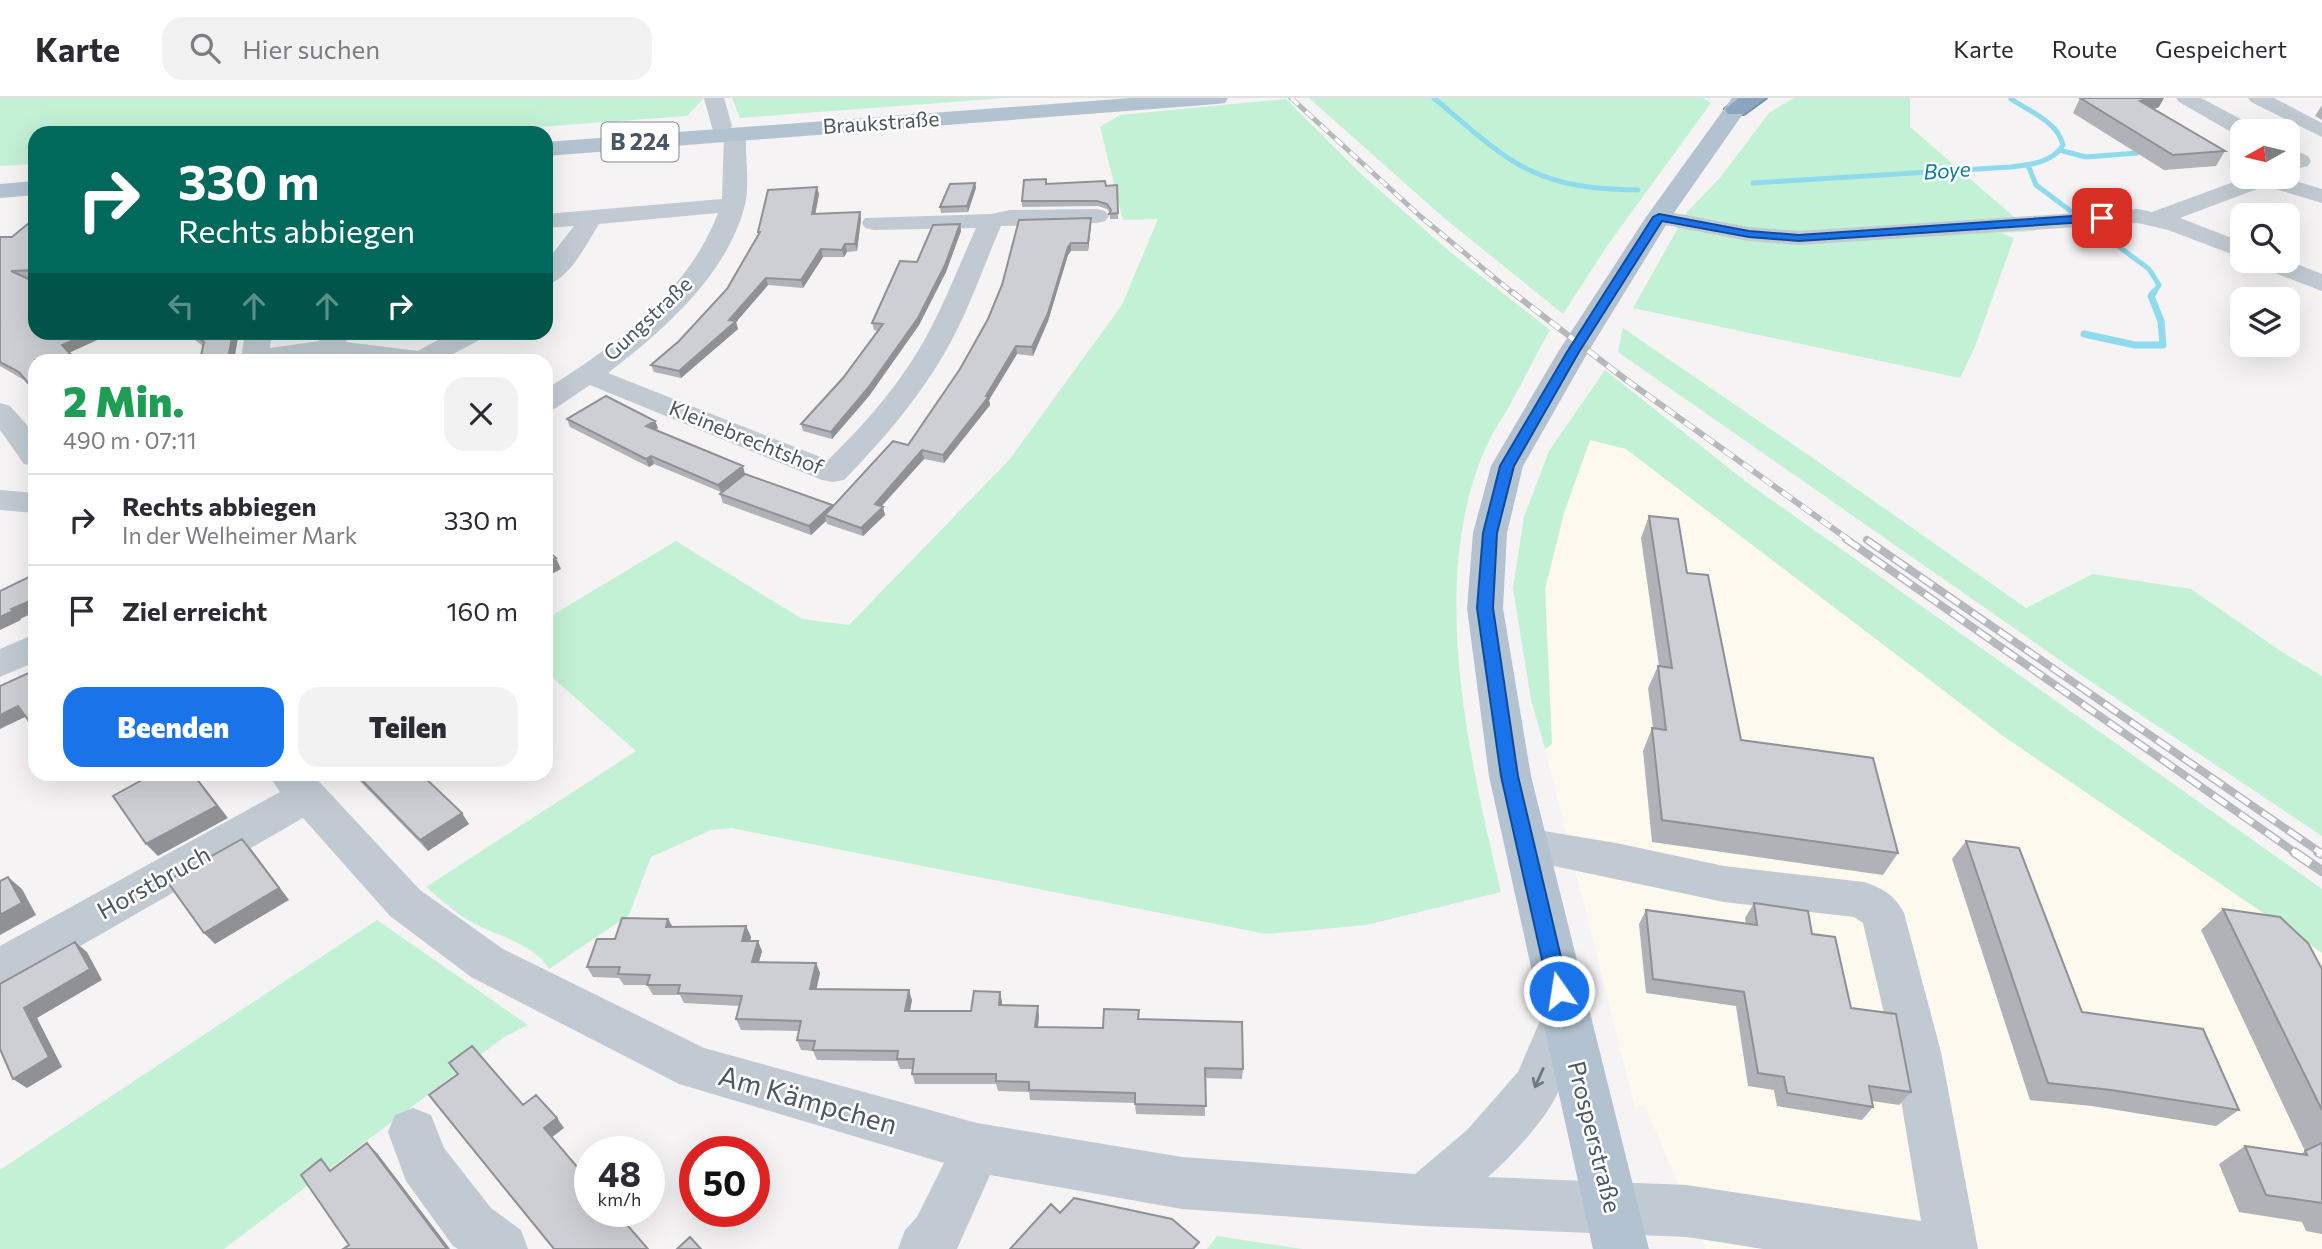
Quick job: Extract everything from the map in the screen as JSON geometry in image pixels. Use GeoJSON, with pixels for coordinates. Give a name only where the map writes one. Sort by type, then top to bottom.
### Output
{"type":"FeatureCollection","features":[{"type":"Feature","properties":{"kind":"main road","name":"Braukstraße"},"geometry":{"type":"LineString","coordinates":[[553,148],[1091,98]]}},
{"type":"Feature","properties":{"kind":"main road","name":"Braukstraße"},"geometry":{"type":"LineString","coordinates":[[553,139],[1217,98]]}},
{"type":"Feature","properties":{"kind":"main road","name":"Prosperstraße"},"geometry":{"type":"LineString","coordinates":[[1616,1228],[1510,776],[1485,608],[1490,533],[1507,466],[1573,352],[1659,217],[1737,103]]}},
{"type":"Feature","properties":{"kind":"main road"},"geometry":{"type":"LineString","coordinates":[[0,180],[28,178]]}},
{"type":"Feature","properties":{"kind":"main road"},"geometry":{"type":"LineString","coordinates":[[0,191],[28,189]]}},
{"type":"Feature","properties":{"kind":"street","name":"Gungstraße"},"geometry":{"type":"LineString","coordinates":[[553,397],[626,345],[693,279],[720,236],[732,205],[736,180],[728,130],[714,98]]}},
{"type":"Feature","properties":{"kind":"street"},"geometry":{"type":"LineString","coordinates":[[2186,98],[2230,122]]}},
{"type":"Feature","properties":{"kind":"street"},"geometry":{"type":"LineString","coordinates":[[2216,98],[2227,98]]}},
{"type":"Feature","properties":{"kind":"street"},"geometry":{"type":"LineString","coordinates":[[2258,98],[2322,131]]}},
{"type":"Feature","properties":{"kind":"street"},"geometry":{"type":"LineString","coordinates":[[2155,219],[2235,189]]}},
{"type":"Feature","properties":{"kind":"street"},"geometry":{"type":"LineString","coordinates":[[2300,189],[2322,196]]}},
{"type":"Feature","properties":{"kind":"street"},"geometry":{"type":"LineString","coordinates":[[553,221],[732,205]]}},
{"type":"Feature","properties":{"kind":"street"},"geometry":{"type":"LineString","coordinates":[[874,223],[988,228],[1010,217],[1097,216]]}},
{"type":"Feature","properties":{"kind":"street"},"geometry":{"type":"LineString","coordinates":[[1659,217],[1749,234],[1799,238],[2128,216],[2155,219],[2230,247]]}},
{"type":"Feature","properties":{"kind":"street"},"geometry":{"type":"LineString","coordinates":[[553,269],[571,249],[591,218]]}},
{"type":"Feature","properties":{"kind":"street","name":"Kleinebrechtshof"},"geometry":{"type":"LineString","coordinates":[[587,374],[832,473],[867,439],[923,367],[968,279],[988,228]]}},
{"type":"Feature","properties":{"kind":"street"},"geometry":{"type":"LineString","coordinates":[[2297,273],[2322,283]]}},
{"type":"Feature","properties":{"kind":"street"},"geometry":{"type":"LineString","coordinates":[[275,354],[333,340],[395,354]]}},
{"type":"Feature","properties":{"kind":"street"},"geometry":{"type":"LineString","coordinates":[[433,354],[458,340]]}},
{"type":"Feature","properties":{"kind":"street"},"geometry":{"type":"LineString","coordinates":[[0,412],[18,444]]}},
{"type":"Feature","properties":{"kind":"street"},"geometry":{"type":"LineString","coordinates":[[0,500],[28,502]]}},
{"type":"Feature","properties":{"kind":"street"},"geometry":{"type":"LineString","coordinates":[[0,664],[28,650]]}},
{"type":"Feature","properties":{"kind":"street","name":"Horstbruch"},"geometry":{"type":"LineString","coordinates":[[0,969],[298,785]]}},
{"type":"Feature","properties":{"kind":"street","name":"Am Kämpchen"},"geometry":{"type":"LineString","coordinates":[[298,785],[405,902],[487,962],[696,1068],[978,1148],[1182,1183],[1423,1200],[1616,1228],[1687,1212],[1929,1249]]}},
{"type":"Feature","properties":{"kind":"street"},"geometry":{"type":"LineString","coordinates":[[1526,845],[1616,860],[1724,884],[1864,900],[1882,913],[1917,1052],[1952,1249]]}},
{"type":"Feature","properties":{"kind":"street"},"geometry":{"type":"LineString","coordinates":[[1423,1200],[1485,1147],[1535,1088],[1565,1015]]}},
{"type":"Feature","properties":{"kind":"street"},"geometry":{"type":"LineString","coordinates":[[413,1132],[424,1163],[472,1227],[502,1249]]}},
{"type":"Feature","properties":{"kind":"street"},"geometry":{"type":"LineString","coordinates":[[924,1249],[936,1236],[978,1148]]}},
{"type":"Feature","properties":{"kind":"shaded area"},"geometry":{"type":"Polygon","coordinates":[[[1590,439],[1626,449],[2006,738],[2322,953],[2322,1249],[1706,1249],[1645,1106],[1635,1108],[1545,750],[1552,744],[1545,589],[1564,513],[1590,439]]]}},
{"type":"Feature","properties":{"kind":"green space"},"geometry":{"type":"Polygon","coordinates":[[[0,98],[704,98],[687,116],[552,126],[28,126],[28,164],[0,166],[0,98]]]}},
{"type":"Feature","properties":{"kind":"green space"},"geometry":{"type":"Polygon","coordinates":[[[732,98],[1005,98],[740,118],[732,98]]]}},
{"type":"Feature","properties":{"kind":"green space"},"geometry":{"type":"Polygon","coordinates":[[[1309,98],[1703,98],[1711,103],[1607,246],[1563,314],[1443,217],[1309,98]]]}},
{"type":"Feature","properties":{"kind":"green space"},"geometry":{"type":"Polygon","coordinates":[[[1794,98],[1910,98],[1910,127],[2020,222],[2036,231],[2000,233],[2014,238],[1974,349],[1960,378],[1633,308],[1687,212],[1719,179],[1769,113],[1794,98]]]}},
{"type":"Feature","properties":{"kind":"green space"},"geometry":{"type":"Polygon","coordinates":[[[1286,99],[1360,173],[1450,252],[1550,330],[1486,447],[1468,499],[1459,554],[1456,610],[1459,668],[1477,784],[1501,892],[1366,925],[1266,934],[731,828],[711,830],[651,857],[629,915],[549,969],[543,960],[526,947],[469,920],[426,887],[636,751],[553,678],[553,615],[676,541],[802,619],[849,625],[1010,459],[1122,305],[1158,219],[1123,220],[1100,127],[1120,115],[1286,99]]]}},
{"type":"Feature","properties":{"kind":"green space"},"geometry":{"type":"Polygon","coordinates":[[[1623,328],[2026,608],[2093,574],[2191,589],[2282,652],[2322,676],[2322,836],[2087,679],[1618,352],[1623,328]]]}},
{"type":"Feature","properties":{"kind":"green space"},"geometry":{"type":"Polygon","coordinates":[[[1605,370],[1749,484],[2322,889],[2322,953],[2006,738],[1626,449],[1590,440],[1564,513],[1545,589],[1552,744],[1545,749],[1531,700],[1513,588],[1524,517],[1549,451],[1605,370]]]}},
{"type":"Feature","properties":{"kind":"green space"},"geometry":{"type":"Polygon","coordinates":[[[377,920],[528,1025],[504,1037],[224,1249],[0,1249],[0,1170],[377,920]]]}},
{"type":"Feature","properties":{"kind":"green space"},"geometry":{"type":"Polygon","coordinates":[[[1217,1236],[1302,1249],[1207,1249],[1217,1236]]]}},
{"type":"Feature","properties":{"kind":"building"},"geometry":{"type":"Polygon","coordinates":[[[2080,98],[2150,98],[2140,101],[2225,151],[2173,155],[2080,98]]]}},
{"type":"Feature","properties":{"kind":"building"},"geometry":{"type":"Polygon","coordinates":[[[1046,179],[1046,184],[1105,181],[1106,186],[1117,185],[1118,213],[1109,214],[1111,210],[1107,204],[1097,201],[1022,201],[1024,180],[1046,179]]]}},
{"type":"Feature","properties":{"kind":"building"},"geometry":{"type":"Polygon","coordinates":[[[975,183],[967,206],[940,207],[950,184],[975,183]]]}},
{"type":"Feature","properties":{"kind":"building"},"geometry":{"type":"Polygon","coordinates":[[[817,187],[812,214],[860,212],[855,244],[845,244],[842,250],[821,249],[801,280],[766,278],[729,320],[736,321],[679,371],[651,365],[679,341],[727,289],[760,232],[768,190],[817,187]]]}},
{"type":"Feature","properties":{"kind":"building"},"geometry":{"type":"Polygon","coordinates":[[[1091,218],[1088,243],[1071,243],[1068,247],[1048,313],[1032,347],[1016,346],[986,396],[989,396],[943,455],[922,450],[875,504],[883,507],[861,528],[825,515],[893,441],[908,445],[960,369],[988,319],[1002,285],[1019,220],[1091,218]]]}},
{"type":"Feature","properties":{"kind":"building"},"geometry":{"type":"Polygon","coordinates":[[[28,224],[28,270],[11,271],[28,279],[28,340],[74,340],[62,345],[70,354],[28,354],[28,383],[19,372],[0,362],[0,237],[12,237],[28,224]]]}},
{"type":"Feature","properties":{"kind":"building"},"geometry":{"type":"Polygon","coordinates":[[[960,224],[945,265],[918,318],[868,388],[831,432],[801,424],[843,378],[883,324],[872,323],[900,261],[917,262],[933,225],[960,224]]]}},
{"type":"Feature","properties":{"kind":"building"},"geometry":{"type":"Polygon","coordinates":[[[201,340],[232,340],[229,354],[201,354],[204,342],[201,340]]]}},
{"type":"Feature","properties":{"kind":"building"},"geometry":{"type":"Polygon","coordinates":[[[606,396],[655,421],[646,426],[743,466],[718,485],[651,456],[646,459],[567,419],[606,396]]]}},
{"type":"Feature","properties":{"kind":"building"},"geometry":{"type":"Polygon","coordinates":[[[745,474],[832,505],[809,526],[720,494],[745,474]]]}},
{"type":"Feature","properties":{"kind":"building"},"geometry":{"type":"Polygon","coordinates":[[[1649,516],[1678,519],[1687,573],[1708,575],[1741,740],[1873,758],[1898,853],[1662,820],[1652,728],[1666,730],[1658,666],[1672,668],[1649,516]]]}},
{"type":"Feature","properties":{"kind":"building"},"geometry":{"type":"Polygon","coordinates":[[[28,577],[28,602],[0,617],[0,591],[28,577]]]}},
{"type":"Feature","properties":{"kind":"building"},"geometry":{"type":"Polygon","coordinates":[[[28,673],[28,720],[18,706],[0,715],[0,686],[28,673]]]}},
{"type":"Feature","properties":{"kind":"building"},"geometry":{"type":"Polygon","coordinates":[[[140,781],[198,781],[217,806],[146,844],[113,796],[140,781]]]}},
{"type":"Feature","properties":{"kind":"building"},"geometry":{"type":"Polygon","coordinates":[[[363,781],[428,781],[462,813],[420,840],[363,781]]]}},
{"type":"Feature","properties":{"kind":"building"},"geometry":{"type":"Polygon","coordinates":[[[242,839],[279,888],[204,933],[167,881],[242,839]]]}},
{"type":"Feature","properties":{"kind":"building"},"geometry":{"type":"Polygon","coordinates":[[[1966,841],[2019,848],[2082,1012],[2203,1029],[2239,1110],[2048,1083],[1966,841]]]}},
{"type":"Feature","properties":{"kind":"building"},"geometry":{"type":"Polygon","coordinates":[[[8,877],[22,903],[0,915],[0,881],[8,877]]]}},
{"type":"Feature","properties":{"kind":"building"},"geometry":{"type":"Polygon","coordinates":[[[1754,903],[1808,911],[1812,934],[1835,937],[1851,1008],[1896,1014],[1911,1092],[1869,1086],[1873,1107],[1787,1093],[1784,1077],[1758,1073],[1744,992],[1653,979],[1646,910],[1757,925],[1754,903]]]}},
{"type":"Feature","properties":{"kind":"building"},"geometry":{"type":"Polygon","coordinates":[[[2223,909],[2280,917],[2308,943],[2322,969],[2322,1110],[2223,909]]]}},
{"type":"Feature","properties":{"kind":"building"},"geometry":{"type":"Polygon","coordinates":[[[622,918],[668,919],[666,927],[746,926],[742,941],[758,941],[752,962],[816,963],[810,989],[909,990],[905,1011],[971,1011],[974,991],[1000,992],[999,1005],[1038,1006],[1035,1027],[1103,1028],[1104,1009],[1139,1010],[1138,1019],[1242,1022],[1243,1069],[1205,1068],[1206,1106],[1135,1104],[1135,1093],[1029,1090],[1029,1082],[996,1081],[996,1074],[912,1074],[914,1059],[897,1059],[898,1051],[813,1050],[815,1041],[797,1040],[801,1021],[736,1019],[742,996],[678,993],[680,985],[647,985],[650,975],[618,974],[620,967],[587,967],[597,939],[615,939],[622,918]]]}},
{"type":"Feature","properties":{"kind":"building"},"geometry":{"type":"Polygon","coordinates":[[[75,942],[90,969],[24,1008],[49,1057],[13,1079],[0,1049],[0,984],[75,942]]]}},
{"type":"Feature","properties":{"kind":"building"},"geometry":{"type":"Polygon","coordinates":[[[472,1046],[523,1105],[536,1095],[557,1118],[544,1128],[574,1163],[574,1227],[629,1227],[648,1249],[554,1249],[429,1095],[458,1074],[449,1063],[472,1046]]]}},
{"type":"Feature","properties":{"kind":"building"},"geometry":{"type":"Polygon","coordinates":[[[367,1143],[447,1249],[343,1249],[349,1245],[301,1175],[321,1159],[330,1171],[367,1143]]]}},
{"type":"Feature","properties":{"kind":"building"},"geometry":{"type":"Polygon","coordinates":[[[2322,1143],[2322,1203],[2266,1195],[2245,1146],[2307,1155],[2305,1151],[2322,1143]]]}},
{"type":"Feature","properties":{"kind":"building"},"geometry":{"type":"Polygon","coordinates":[[[1074,1198],[1172,1219],[1199,1242],[1193,1249],[1010,1249],[1051,1204],[1060,1213],[1074,1198]]]}},
{"type":"Feature","properties":{"kind":"building"},"geometry":{"type":"Polygon","coordinates":[[[690,1237],[701,1249],[677,1249],[690,1237]]]}},
{"type":"Feature","properties":{"kind":"waterway","name":"Boye"},"geometry":{"type":"LineString","coordinates":[[1434,98],[1504,155],[1547,178],[1602,188],[1638,190]]}},
{"type":"Feature","properties":{"kind":"waterway","name":"Boye"},"geometry":{"type":"LineString","coordinates":[[2011,99],[2042,118],[2055,130],[2063,145],[2060,150]]}},
{"type":"Feature","properties":{"kind":"waterway","name":"Boye"},"geometry":{"type":"LineString","coordinates":[[1753,183],[2010,167],[2039,162],[2060,150]]}},
{"type":"Feature","properties":{"kind":"waterway"},"geometry":{"type":"LineString","coordinates":[[2060,150],[2086,157],[2137,153]]}},
{"type":"Feature","properties":{"kind":"waterway"},"geometry":{"type":"LineString","coordinates":[[2028,165],[2036,185],[2072,212]]}},
{"type":"Feature","properties":{"kind":"waterway"},"geometry":{"type":"LineString","coordinates":[[2091,226],[2149,269],[2159,285],[2153,294]]}},
{"type":"Feature","properties":{"kind":"waterway"},"geometry":{"type":"LineString","coordinates":[[2084,334],[2135,345],[2163,345],[2161,321],[2151,296],[2154,292]]}},
{"type":"Feature","properties":{"kind":"railway"},"geometry":{"type":"LineString","coordinates":[[1291,98],[1420,216],[1514,294]]}},
{"type":"Feature","properties":{"kind":"railway"},"geometry":{"type":"LineString","coordinates":[[1512,292],[1625,379],[1849,540]]}},
{"type":"Feature","properties":{"kind":"railway"},"geometry":{"type":"LineString","coordinates":[[1846,539],[2296,853]]}},
{"type":"Feature","properties":{"kind":"railway"},"geometry":{"type":"LineString","coordinates":[[1867,540],[2321,853]]}},
{"type":"Feature","properties":{"kind":"railway"},"geometry":{"type":"LineString","coordinates":[[2294,852],[2322,871]]}},
{"type":"Feature","properties":{"kind":"railway"},"geometry":{"type":"LineString","coordinates":[[2318,852],[2322,854]]}},
{"type":"Feature","properties":{"kind":"route"},"geometry":{"type":"LineString","coordinates":[[1559,991],[1510,776],[1485,608],[1490,533],[1507,466],[1573,352],[1659,217],[1749,234],[1799,238],[2102,218]]}}]}
